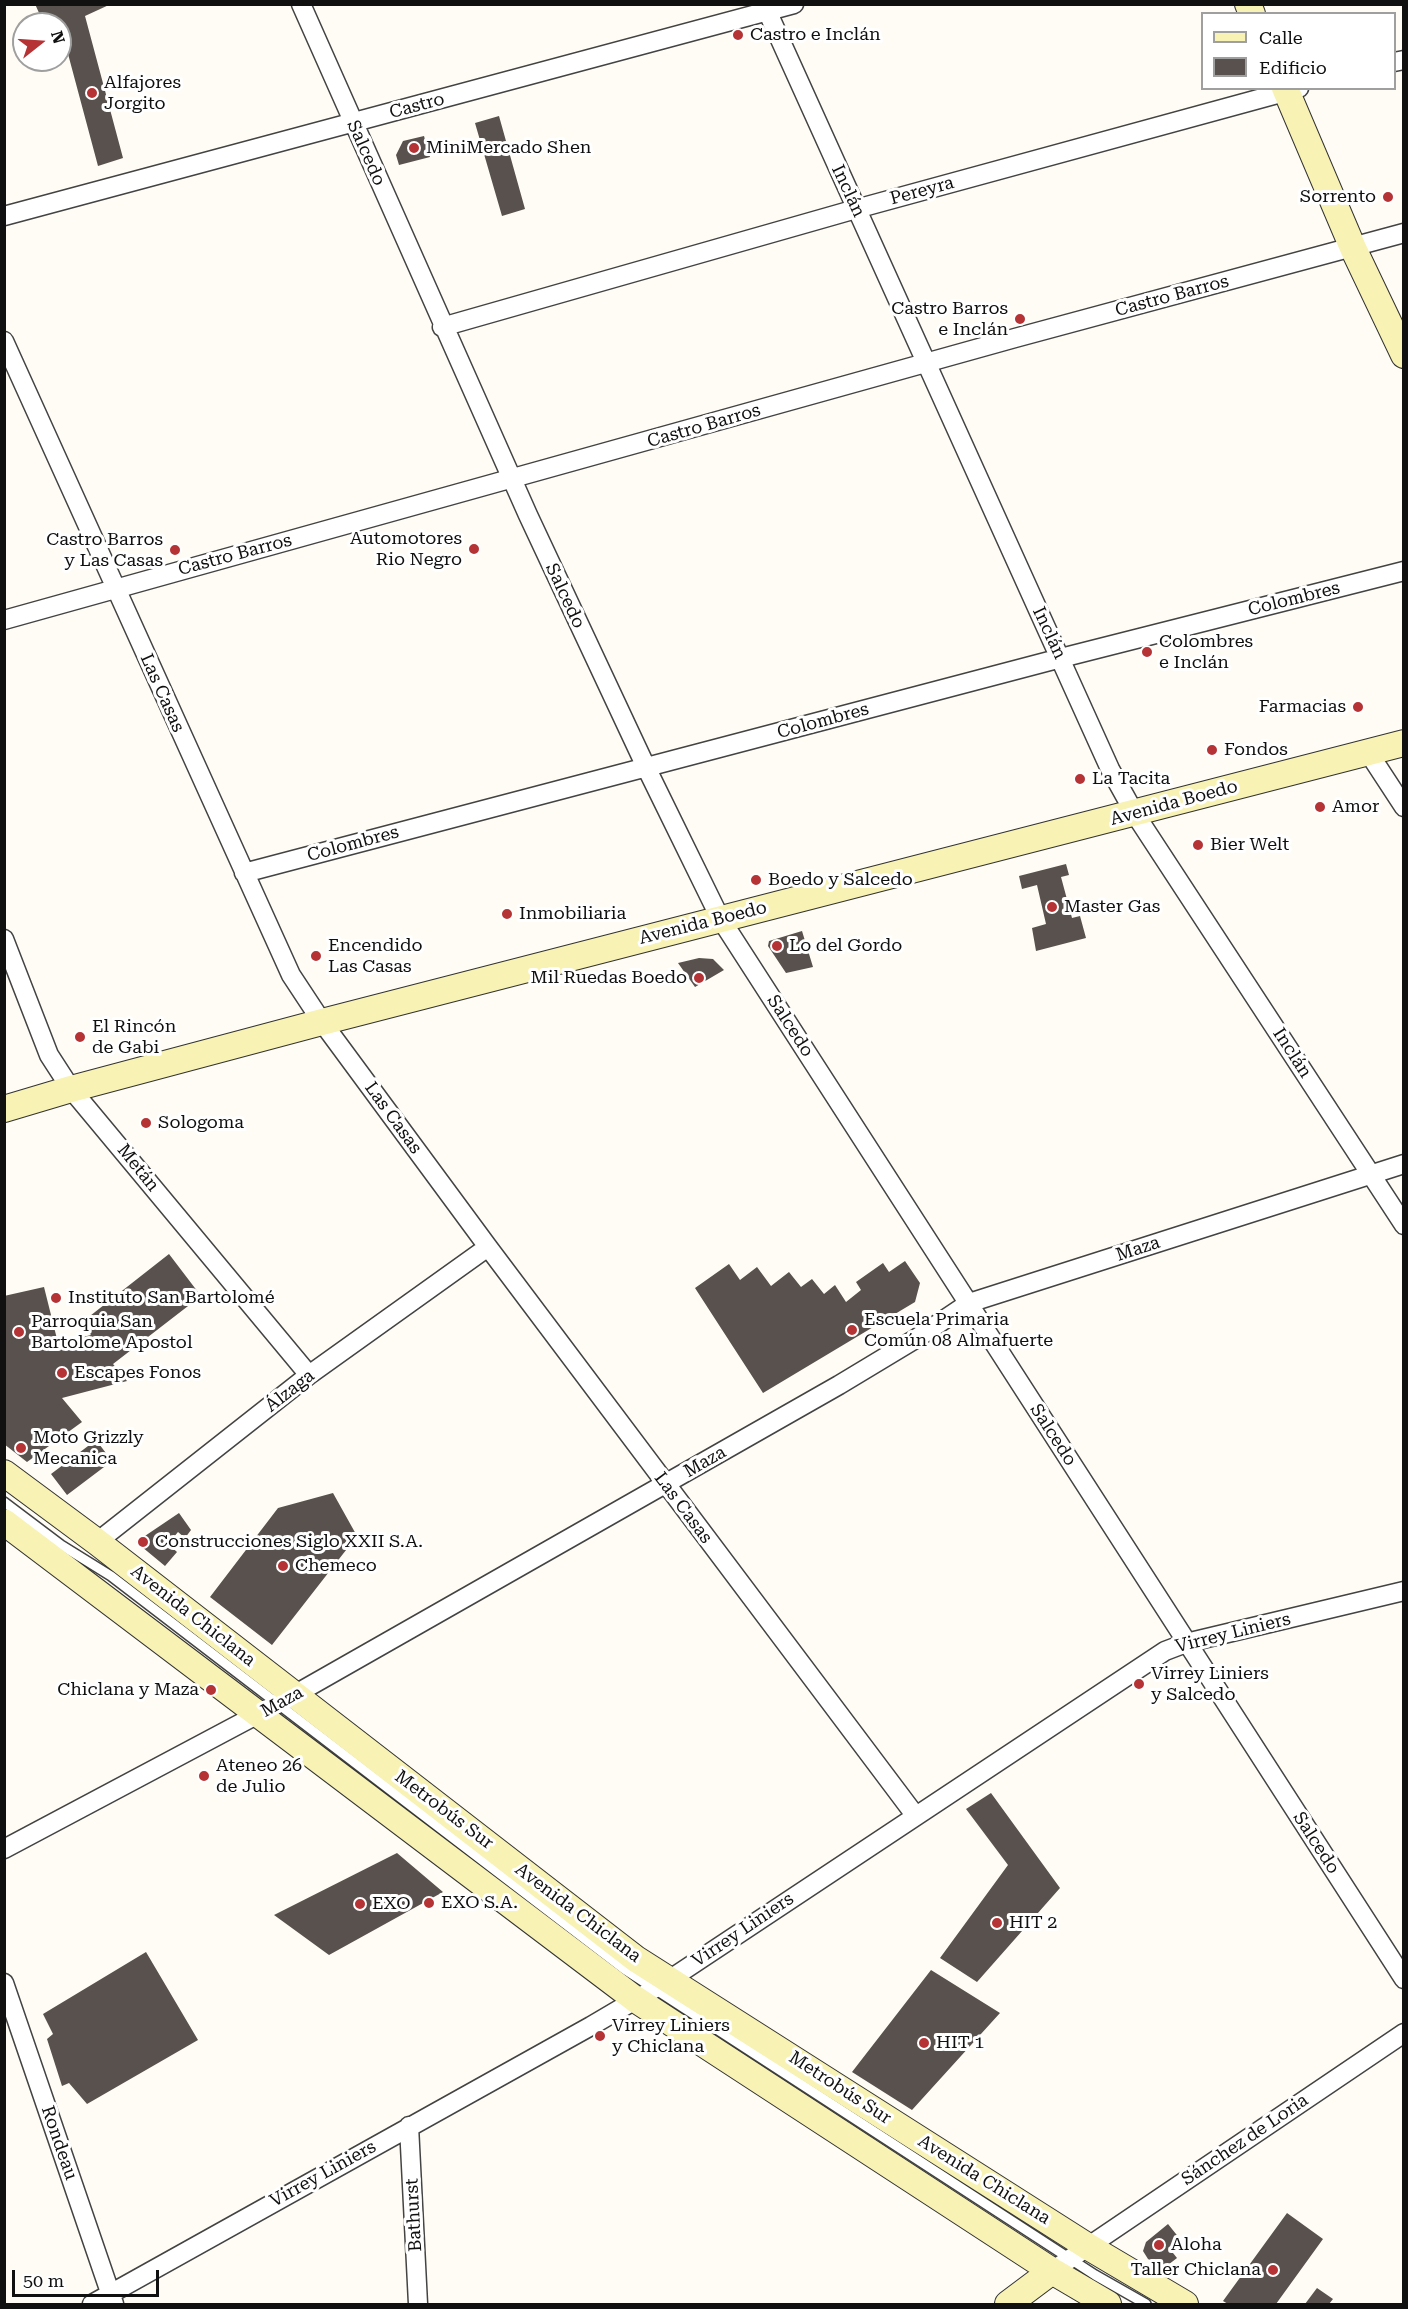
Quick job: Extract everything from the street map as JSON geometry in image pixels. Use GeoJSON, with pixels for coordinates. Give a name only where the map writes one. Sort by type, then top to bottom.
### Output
{"type":"FeatureCollection","features":[{"type":"Feature","properties":{"kind":"main road"},"geometry":{"type":"LineString","coordinates":[[1290,90],[1353,248],[1404,356]]}},
{"type":"Feature","properties":{"kind":"main road","name":"Avenida Boedo"},"geometry":{"type":"LineString","coordinates":[[4,1109],[322,1022],[1404,743]]}},
{"type":"Feature","properties":{"kind":"main road","name":"Avenida Chiclana"},"geometry":{"type":"LineString","coordinates":[[4,1473],[97,1542],[278,1705],[376,1804],[653,1989],[1070,2258],[1185,2304]]}},
{"type":"Feature","properties":{"kind":"main road","name":"Avenida Chiclana"},"geometry":{"type":"LineString","coordinates":[[4,1522],[278,1705],[636,1959],[653,1989],[1070,2258],[1108,2304]]}},
{"type":"Feature","properties":{"kind":"main road"},"geometry":{"type":"LineString","coordinates":[[1008,2304],[1070,2258]]}},
{"type":"Feature","properties":{"kind":"street","name":"Salcedo"},"geometry":{"type":"LineString","coordinates":[[301,4],[442,327],[512,480],[646,767],[720,918],[1404,1979]]}},
{"type":"Feature","properties":{"kind":"street","name":"Castro"},"geometry":{"type":"LineString","coordinates":[[4,216],[353,123],[765,8],[794,4]]}},
{"type":"Feature","properties":{"kind":"street","name":"Inclán"},"geometry":{"type":"LineString","coordinates":[[765,8],[1110,769],[1135,814],[1404,1225]]}},
{"type":"Feature","properties":{"kind":"street","name":"Pereyra"},"geometry":{"type":"LineString","coordinates":[[442,327],[856,209],[1290,90]]}},
{"type":"Feature","properties":{"kind":"street","name":"Castro Barros"},"geometry":{"type":"LineString","coordinates":[[4,621],[114,588],[1404,233]]}},
{"type":"Feature","properties":{"kind":"street","name":"Las Casas"},"geometry":{"type":"LineString","coordinates":[[4,341],[291,975],[322,1022],[488,1247],[915,1815]]}},
{"type":"Feature","properties":{"kind":"street","name":"Colombres"},"geometry":{"type":"LineString","coordinates":[[244,873],[1061,658],[1404,571]]}},
{"type":"Feature","properties":{"kind":"street"},"geometry":{"type":"LineString","coordinates":[[1368,752],[1404,807]]}},
{"type":"Feature","properties":{"kind":"street","name":"Metán"},"geometry":{"type":"LineString","coordinates":[[4,939],[48,1055],[71,1089],[309,1375]]}},
{"type":"Feature","properties":{"kind":"street","name":"Maza"},"geometry":{"type":"LineString","coordinates":[[4,1850],[278,1705],[917,1338],[969,1303],[1404,1164]]}},
{"type":"Feature","properties":{"kind":"street","name":"Álzaga"},"geometry":{"type":"LineString","coordinates":[[97,1542],[309,1375],[488,1247]]}},
{"type":"Feature","properties":{"kind":"street","name":"Virrey Liniers"},"geometry":{"type":"LineString","coordinates":[[92,2304],[112,2299],[410,2126],[653,1989],[1165,1651],[1186,1643],[1404,1592]]}},
{"type":"Feature","properties":{"kind":"street","name":"Rondeau"},"geometry":{"type":"LineString","coordinates":[[4,1983],[112,2299]]}},
{"type":"Feature","properties":{"kind":"street","name":"Sánchez de Loria"},"geometry":{"type":"LineString","coordinates":[[1070,2258],[1404,2033]]}},
{"type":"Feature","properties":{"kind":"street","name":"Bathurst"},"geometry":{"type":"LineString","coordinates":[[410,2126],[418,2304]]}},
{"type":"Feature","properties":{"kind":"lane"},"geometry":{"type":"LineString","coordinates":[[4,1502],[61,1545],[111,1576],[278,1705]]}},
{"type":"Feature","properties":{"kind":"lane"},"geometry":{"type":"LineString","coordinates":[[1070,2258],[1146,2304]]}},
{"type":"Feature","properties":{"kind":"building","name":"Alfajores Jorgito"},"geometry":{"type":"Polygon","coordinates":[[[35,4],[111,4],[85,16],[123,158],[98,166],[72,69],[72,12],[39,12],[35,4]]]}},
{"type":"Feature","properties":{"kind":"building"},"geometry":{"type":"Polygon","coordinates":[[[499,116],[525,209],[502,216],[475,123],[499,116]]]}},
{"type":"Feature","properties":{"kind":"building","name":"MiniMercado Shen"},"geometry":{"type":"Polygon","coordinates":[[[424,136],[430,157],[399,165],[396,155],[403,141],[424,136]]]}},
{"type":"Feature","properties":{"kind":"building"},"geometry":{"type":"Polygon","coordinates":[[[1066,864],[1069,875],[1061,877],[1072,918],[1080,916],[1086,938],[1036,951],[1032,928],[1046,924],[1037,885],[1022,889],[1019,876],[1066,864]]]}},
{"type":"Feature","properties":{"kind":"building"},"geometry":{"type":"Polygon","coordinates":[[[802,931],[813,967],[786,973],[768,946],[769,941],[802,931]]]}},
{"type":"Feature","properties":{"kind":"building","name":"Mil Ruedas Boedo"},"geometry":{"type":"Polygon","coordinates":[[[699,958],[713,959],[724,970],[695,987],[678,963],[699,958]]]}},
{"type":"Feature","properties":{"kind":"building"},"geometry":{"type":"Polygon","coordinates":[[[169,1254],[201,1296],[113,1364],[127,1381],[62,1398],[82,1422],[27,1462],[4,1444],[4,1296],[44,1287],[58,1343],[91,1335],[81,1323],[169,1254]]]}},
{"type":"Feature","properties":{"kind":"building"},"geometry":{"type":"Polygon","coordinates":[[[905,1261],[920,1283],[915,1302],[763,1393],[695,1288],[729,1264],[740,1280],[757,1267],[771,1286],[789,1272],[801,1287],[812,1279],[824,1294],[835,1285],[846,1302],[861,1290],[856,1282],[883,1263],[889,1272],[905,1261]]]}},
{"type":"Feature","properties":{"kind":"building"},"geometry":{"type":"Polygon","coordinates":[[[96,1440],[112,1461],[67,1495],[51,1474],[96,1440]]]}},
{"type":"Feature","properties":{"kind":"building","name":"Chemeco"},"geometry":{"type":"Polygon","coordinates":[[[333,1493],[357,1536],[272,1645],[210,1597],[278,1508],[333,1493]]]}},
{"type":"Feature","properties":{"kind":"building"},"geometry":{"type":"Polygon","coordinates":[[[179,1513],[191,1530],[185,1538],[178,1532],[168,1544],[177,1552],[165,1566],[136,1542],[179,1513]]]}},
{"type":"Feature","properties":{"kind":"building","name":"HIT 2"},"geometry":{"type":"Polygon","coordinates":[[[991,1793],[1060,1888],[977,1982],[940,1958],[1008,1865],[966,1809],[991,1793]]]}},
{"type":"Feature","properties":{"kind":"building","name":"EXO"},"geometry":{"type":"Polygon","coordinates":[[[397,1853],[443,1892],[329,1955],[274,1915],[397,1853]]]}},
{"type":"Feature","properties":{"kind":"building"},"geometry":{"type":"Polygon","coordinates":[[[146,1952],[198,2040],[87,2104],[69,2083],[62,2086],[47,2039],[53,2034],[43,2014],[146,1952]]]}},
{"type":"Feature","properties":{"kind":"building","name":"HIT 1"},"geometry":{"type":"Polygon","coordinates":[[[931,1970],[1000,2013],[912,2110],[852,2072],[931,1970]]]}},
{"type":"Feature","properties":{"kind":"building","name":"Taller Chiclana"},"geometry":{"type":"Polygon","coordinates":[[[1287,2213],[1323,2239],[1276,2304],[1228,2304],[1223,2301],[1287,2213]]]}},
{"type":"Feature","properties":{"kind":"building","name":"Aloha"},"geometry":{"type":"Polygon","coordinates":[[[1168,2224],[1180,2239],[1169,2248],[1177,2258],[1164,2268],[1148,2259],[1143,2251],[1146,2242],[1168,2224]]]}},
{"type":"Feature","properties":{"kind":"building"},"geometry":{"type":"Polygon","coordinates":[[[1317,2288],[1333,2299],[1329,2304],[1305,2304],[1317,2288]]]}},
{"type":"Feature","properties":{"kind":"place","name":"Castro e Inclán"},"geometry":{"type":"Point","coordinates":[738,35]}},
{"type":"Feature","properties":{"kind":"place","name":"Alfajores Jorgito"},"geometry":{"type":"Point","coordinates":[92,93]}},
{"type":"Feature","properties":{"kind":"place","name":"MiniMercado Shen"},"geometry":{"type":"Point","coordinates":[414,148]}},
{"type":"Feature","properties":{"kind":"place","name":"Sorrento"},"geometry":{"type":"Point","coordinates":[1388,197]}},
{"type":"Feature","properties":{"kind":"place","name":"Castro Barros e Inclán"},"geometry":{"type":"Point","coordinates":[1020,319]}},
{"type":"Feature","properties":{"kind":"place","name":"Automotores Rio Negro"},"geometry":{"type":"Point","coordinates":[474,549]}},
{"type":"Feature","properties":{"kind":"place","name":"Castro Barros y Las Casas"},"geometry":{"type":"Point","coordinates":[175,550]}},
{"type":"Feature","properties":{"kind":"place","name":"Colombres e Inclán"},"geometry":{"type":"Point","coordinates":[1147,652]}},
{"type":"Feature","properties":{"kind":"place","name":"Farmacias"},"geometry":{"type":"Point","coordinates":[1358,707]}},
{"type":"Feature","properties":{"kind":"place","name":"Fondos"},"geometry":{"type":"Point","coordinates":[1212,750]}},
{"type":"Feature","properties":{"kind":"place","name":"La Tacita"},"geometry":{"type":"Point","coordinates":[1080,779]}},
{"type":"Feature","properties":{"kind":"place","name":"Amor"},"geometry":{"type":"Point","coordinates":[1320,807]}},
{"type":"Feature","properties":{"kind":"place","name":"Bier Welt"},"geometry":{"type":"Point","coordinates":[1198,845]}},
{"type":"Feature","properties":{"kind":"place","name":"Boedo y Salcedo"},"geometry":{"type":"Point","coordinates":[756,880]}},
{"type":"Feature","properties":{"kind":"place","name":"Master Gas"},"geometry":{"type":"Point","coordinates":[1052,907]}},
{"type":"Feature","properties":{"kind":"place","name":"Inmobiliaria"},"geometry":{"type":"Point","coordinates":[507,914]}},
{"type":"Feature","properties":{"kind":"place","name":"Lo del Gordo"},"geometry":{"type":"Point","coordinates":[777,946]}},
{"type":"Feature","properties":{"kind":"place","name":"Encendido Las Casas"},"geometry":{"type":"Point","coordinates":[316,956]}},
{"type":"Feature","properties":{"kind":"place","name":"Mil Ruedas Boedo"},"geometry":{"type":"Point","coordinates":[699,978]}},
{"type":"Feature","properties":{"kind":"place","name":"El Rincón de Gabi"},"geometry":{"type":"Point","coordinates":[80,1037]}},
{"type":"Feature","properties":{"kind":"place","name":"Sologoma"},"geometry":{"type":"Point","coordinates":[146,1123]}},
{"type":"Feature","properties":{"kind":"place","name":"Instituto San Bartolomé"},"geometry":{"type":"Point","coordinates":[56,1298]}},
{"type":"Feature","properties":{"kind":"place","name":"Escuela Primaria Común 08 Almafuerte"},"geometry":{"type":"Point","coordinates":[852,1330]}},
{"type":"Feature","properties":{"kind":"place","name":"Parroquia San Bartolome Apostol"},"geometry":{"type":"Point","coordinates":[19,1332]}},
{"type":"Feature","properties":{"kind":"place","name":"Escapes Fonos"},"geometry":{"type":"Point","coordinates":[62,1373]}},
{"type":"Feature","properties":{"kind":"place","name":"Moto Grizzly Mecanica"},"geometry":{"type":"Point","coordinates":[21,1448]}},
{"type":"Feature","properties":{"kind":"place","name":"Construcciones Siglo XXII S.A."},"geometry":{"type":"Point","coordinates":[143,1542]}},
{"type":"Feature","properties":{"kind":"place","name":"Chemeco"},"geometry":{"type":"Point","coordinates":[283,1566]}},
{"type":"Feature","properties":{"kind":"place","name":"Virrey Liniers y Salcedo"},"geometry":{"type":"Point","coordinates":[1139,1684]}},
{"type":"Feature","properties":{"kind":"place","name":"Chiclana y Maza"},"geometry":{"type":"Point","coordinates":[211,1690]}},
{"type":"Feature","properties":{"kind":"place","name":"Ateneo 26 de Julio"},"geometry":{"type":"Point","coordinates":[204,1776]}},
{"type":"Feature","properties":{"kind":"place","name":"EXO S.A."},"geometry":{"type":"Point","coordinates":[429,1903]}},
{"type":"Feature","properties":{"kind":"place","name":"EXO"},"geometry":{"type":"Point","coordinates":[360,1904]}},
{"type":"Feature","properties":{"kind":"place","name":"HIT 2"},"geometry":{"type":"Point","coordinates":[997,1923]}},
{"type":"Feature","properties":{"kind":"place","name":"Virrey Liniers y Chiclana"},"geometry":{"type":"Point","coordinates":[600,2036]}},
{"type":"Feature","properties":{"kind":"place","name":"HIT 1"},"geometry":{"type":"Point","coordinates":[924,2043]}},
{"type":"Feature","properties":{"kind":"place","name":"Aloha"},"geometry":{"type":"Point","coordinates":[1159,2245]}},
{"type":"Feature","properties":{"kind":"place","name":"Taller Chiclana"},"geometry":{"type":"Point","coordinates":[1273,2270]}}]}
